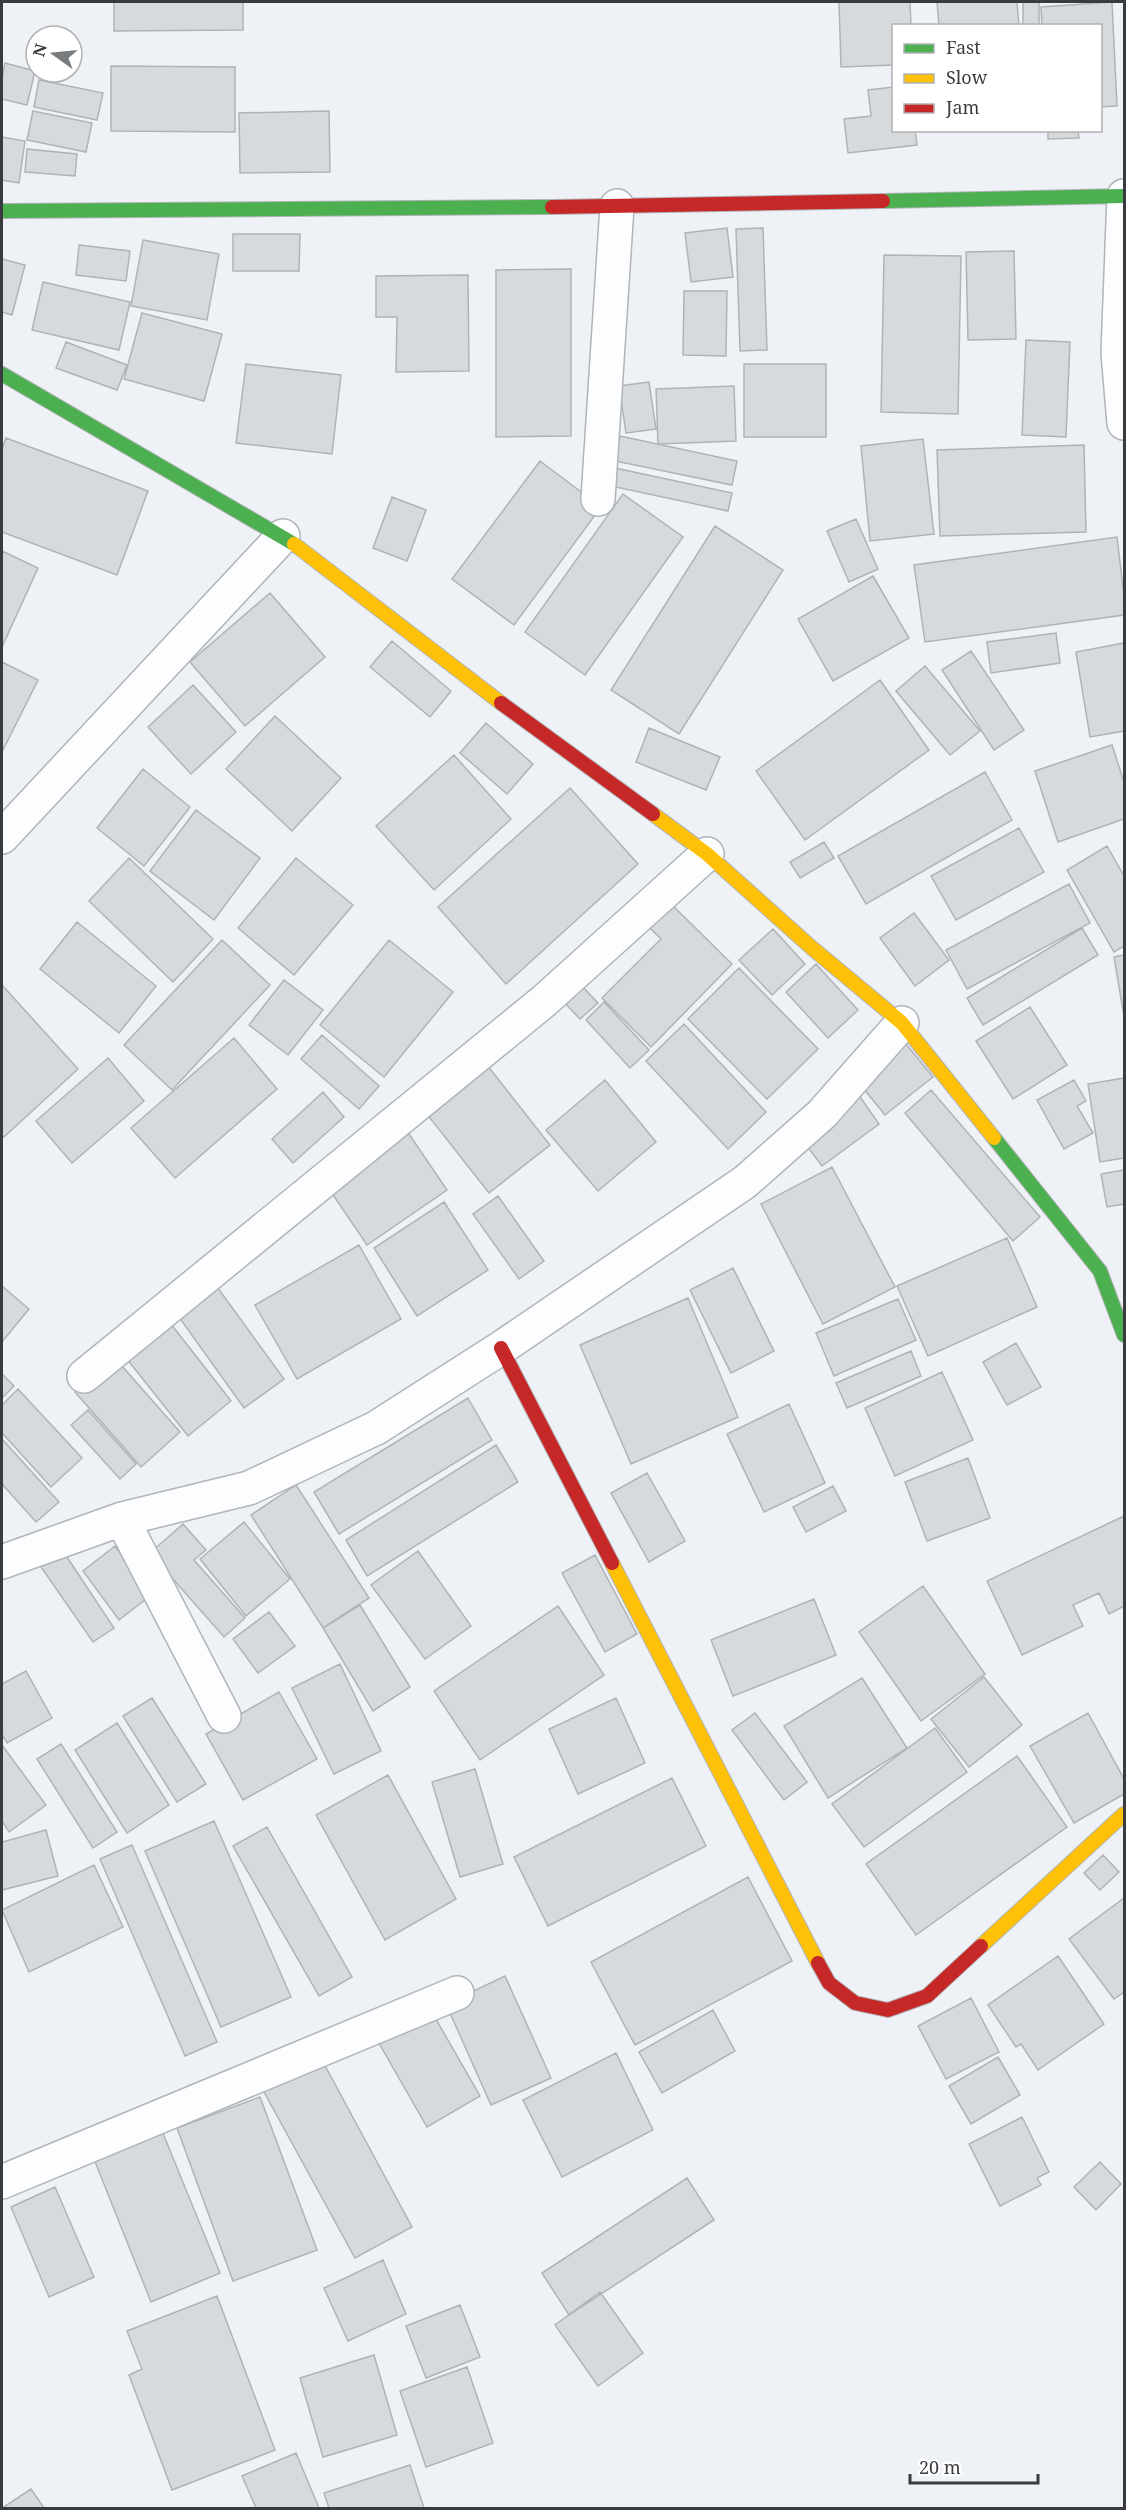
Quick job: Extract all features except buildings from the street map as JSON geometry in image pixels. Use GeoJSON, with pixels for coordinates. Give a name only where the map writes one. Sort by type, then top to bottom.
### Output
{"type":"FeatureCollection","features":[{"type":"Feature","properties":{"kind":"street"},"geometry":{"type":"LineString","coordinates":[[2,211],[617,206],[1124,196],[1118,353],[1125,423]]}},
{"type":"Feature","properties":{"kind":"street"},"geometry":{"type":"LineString","coordinates":[[598,499],[617,206]]}},
{"type":"Feature","properties":{"kind":"street"},"geometry":{"type":"LineString","coordinates":[[2,374],[283,536],[504,705],[707,854],[812,948],[902,1023],[1100,1271],[1125,1335]]}},
{"type":"Feature","properties":{"kind":"street"},"geometry":{"type":"LineString","coordinates":[[2,837],[283,536]]}},
{"type":"Feature","properties":{"kind":"street"},"geometry":{"type":"LineString","coordinates":[[84,1376],[544,1001],[707,854]]}},
{"type":"Feature","properties":{"kind":"street"},"geometry":{"type":"LineString","coordinates":[[2,1562],[122,1519],[249,1488],[376,1428],[501,1348],[745,1182],[822,1114],[902,1023]]}},
{"type":"Feature","properties":{"kind":"street"},"geometry":{"type":"LineString","coordinates":[[501,1348],[829,1983],[855,2002],[888,2010],[927,1996],[1125,1814]]}},
{"type":"Feature","properties":{"kind":"street"},"geometry":{"type":"LineString","coordinates":[[122,1519],[224,1716]]}},
{"type":"Feature","properties":{"kind":"street"},"geometry":{"type":"LineString","coordinates":[[2,2182],[458,1994]]}},
{"type":"Feature","properties":{"kind":"traffic: fast"},"geometry":{"type":"LineString","coordinates":[[883,201],[1124,196]]}},
{"type":"Feature","properties":{"kind":"traffic: fast"},"geometry":{"type":"LineString","coordinates":[[2,211],[552,207]]}},
{"type":"Feature","properties":{"kind":"traffic: fast"},"geometry":{"type":"LineString","coordinates":[[2,374],[294,544]]}},
{"type":"Feature","properties":{"kind":"traffic: fast"},"geometry":{"type":"LineString","coordinates":[[994,1138],[1100,1271],[1124,1335]]}},
{"type":"Feature","properties":{"kind":"traffic: slow"},"geometry":{"type":"LineString","coordinates":[[294,544],[501,703]]}},
{"type":"Feature","properties":{"kind":"traffic: slow"},"geometry":{"type":"LineString","coordinates":[[653,814],[707,854],[812,948],[902,1023],[994,1138]]}},
{"type":"Feature","properties":{"kind":"traffic: slow"},"geometry":{"type":"LineString","coordinates":[[612,1563],[818,1963]]}},
{"type":"Feature","properties":{"kind":"traffic: slow"},"geometry":{"type":"LineString","coordinates":[[981,1946],[1124,1814]]}},
{"type":"Feature","properties":{"kind":"traffic: jam"},"geometry":{"type":"LineString","coordinates":[[552,207],[883,201]]}},
{"type":"Feature","properties":{"kind":"traffic: jam"},"geometry":{"type":"LineString","coordinates":[[501,703],[653,814]]}},
{"type":"Feature","properties":{"kind":"traffic: jam"},"geometry":{"type":"LineString","coordinates":[[501,1348],[612,1563]]}},
{"type":"Feature","properties":{"kind":"traffic: jam"},"geometry":{"type":"LineString","coordinates":[[818,1963],[829,1983],[855,2003],[888,2010],[927,1996],[981,1946]]}}]}
